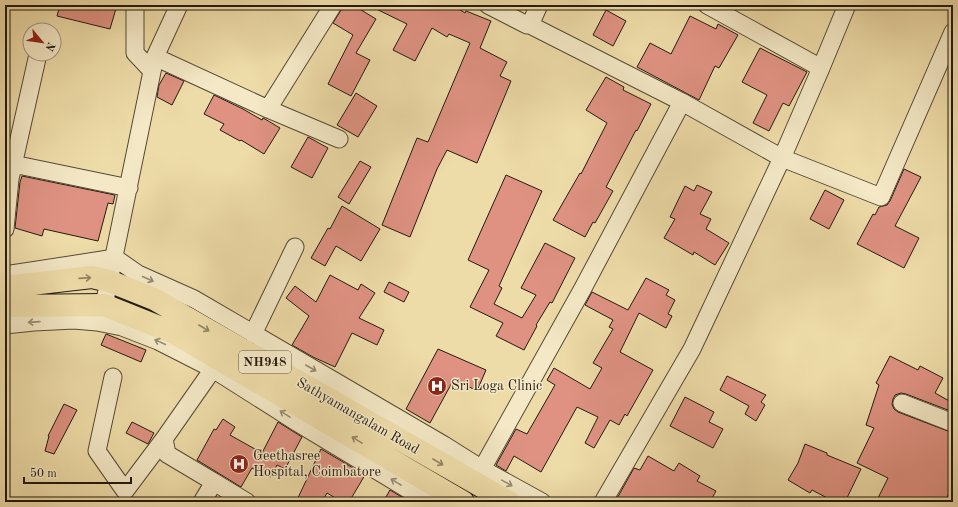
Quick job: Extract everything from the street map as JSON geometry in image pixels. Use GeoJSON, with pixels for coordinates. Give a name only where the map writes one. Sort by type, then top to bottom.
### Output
{"type":"FeatureCollection","features":[{"type":"Feature","properties":{"kind":"highway","name":"Sathyamangalam Road"},"geometry":{"type":"LineString","coordinates":[[5,288],[92,277],[109,281],[154,299],[509,502]]}},
{"type":"Feature","properties":{"kind":"highway","name":"NH948"},"geometry":{"type":"LineString","coordinates":[[5,306],[104,305],[174,333],[463,502]]}},
{"type":"Feature","properties":{"kind":"street"},"geometry":{"type":"LineString","coordinates":[[135,5],[136,53],[153,64],[268,109],[339,139]]}},
{"type":"Feature","properties":{"kind":"street"},"geometry":{"type":"LineString","coordinates":[[104,305],[115,258],[153,64],[179,5]]}},
{"type":"Feature","properties":{"kind":"street"},"geometry":{"type":"LineString","coordinates":[[268,109],[333,5]]}},
{"type":"Feature","properties":{"kind":"street"},"geometry":{"type":"LineString","coordinates":[[488,5],[682,102],[782,158],[881,198],[953,32]]}},
{"type":"Feature","properties":{"kind":"street"},"geometry":{"type":"LineString","coordinates":[[530,25],[539,5]]}},
{"type":"Feature","properties":{"kind":"street"},"geometry":{"type":"LineString","coordinates":[[707,5],[821,68]]}},
{"type":"Feature","properties":{"kind":"street"},"geometry":{"type":"LineString","coordinates":[[603,502],[692,349],[782,158],[847,5]]}},
{"type":"Feature","properties":{"kind":"street"},"geometry":{"type":"LineString","coordinates":[[5,229],[10,180],[36,62]]}},
{"type":"Feature","properties":{"kind":"street"},"geometry":{"type":"LineString","coordinates":[[482,469],[582,290],[682,102]]}},
{"type":"Feature","properties":{"kind":"street"},"geometry":{"type":"LineString","coordinates":[[14,164],[129,188]]}},
{"type":"Feature","properties":{"kind":"street"},"geometry":{"type":"LineString","coordinates":[[253,334],[296,247]]}},
{"type":"Feature","properties":{"kind":"street"},"geometry":{"type":"LineString","coordinates":[[5,275],[115,258],[138,274],[194,299],[444,445],[482,469],[542,502]]}},
{"type":"Feature","properties":{"kind":"street"},"geometry":{"type":"LineString","coordinates":[[5,325],[74,320],[97,322],[122,327],[158,341],[213,369],[298,423],[429,502]]}},
{"type":"Feature","properties":{"kind":"street"},"geometry":{"type":"LineString","coordinates":[[113,377],[97,451],[125,491],[164,439],[213,369]]}},
{"type":"Feature","properties":{"kind":"street"},"geometry":{"type":"LineString","coordinates":[[902,403],[953,423]]}},
{"type":"Feature","properties":{"kind":"street"},"geometry":{"type":"LineString","coordinates":[[164,439],[167,454],[247,502]]}},
{"type":"Feature","properties":{"kind":"street"},"geometry":{"type":"LineString","coordinates":[[202,502],[214,482]]}},
{"type":"Feature","properties":{"kind":"building"},"geometry":{"type":"Polygon","coordinates":[[[60,5],[117,5],[110,29],[57,16],[60,5]]]}},
{"type":"Feature","properties":{"kind":"building"},"geometry":{"type":"Polygon","coordinates":[[[343,5],[353,5],[376,19],[356,53],[370,60],[351,96],[328,84],[353,35],[333,23],[343,5]]]}},
{"type":"Feature","properties":{"kind":"building"},"geometry":{"type":"Polygon","coordinates":[[[368,5],[452,5],[465,13],[466,11],[491,21],[480,48],[507,62],[500,76],[511,81],[477,163],[447,150],[437,169],[410,237],[382,225],[417,138],[428,142],[470,43],[449,34],[447,37],[432,28],[415,61],[393,50],[407,24],[368,5]]]}},
{"type":"Feature","properties":{"kind":"building"},"geometry":{"type":"Polygon","coordinates":[[[606,10],[626,21],[613,46],[593,35],[606,10]]]}},
{"type":"Feature","properties":{"kind":"building"},"geometry":{"type":"Polygon","coordinates":[[[690,16],[716,29],[718,24],[738,35],[719,68],[715,66],[699,100],[637,67],[650,43],[671,54],[690,16]]]}},
{"type":"Feature","properties":{"kind":"building"},"geometry":{"type":"Polygon","coordinates":[[[760,48],[807,72],[789,106],[783,103],[769,131],[753,123],[767,95],[742,82],[760,48]]]}},
{"type":"Feature","properties":{"kind":"building"},"geometry":{"type":"Polygon","coordinates":[[[166,73],[184,81],[172,105],[157,97],[159,85],[166,73]]]}},
{"type":"Feature","properties":{"kind":"building"},"geometry":{"type":"Polygon","coordinates":[[[606,77],[624,87],[623,90],[651,104],[606,187],[613,191],[595,223],[593,222],[585,237],[553,220],[580,173],[581,174],[607,123],[586,110],[606,77]]]}},
{"type":"Feature","properties":{"kind":"building"},"geometry":{"type":"Polygon","coordinates":[[[356,93],[377,106],[358,137],[337,125],[356,93]]]}},
{"type":"Feature","properties":{"kind":"building"},"geometry":{"type":"Polygon","coordinates":[[[214,95],[262,120],[263,118],[265,119],[280,128],[264,154],[241,140],[240,141],[220,130],[224,124],[204,114],[214,95]]]}},
{"type":"Feature","properties":{"kind":"building"},"geometry":{"type":"Polygon","coordinates":[[[308,137],[328,148],[312,178],[291,167],[308,137]]]}},
{"type":"Feature","properties":{"kind":"building"},"geometry":{"type":"Polygon","coordinates":[[[360,161],[371,167],[349,204],[338,197],[360,161]]]}},
{"type":"Feature","properties":{"kind":"building"},"geometry":{"type":"Polygon","coordinates":[[[904,169],[921,177],[895,226],[919,238],[904,268],[857,244],[873,214],[875,215],[879,207],[887,205],[890,201],[904,169]]]}},
{"type":"Feature","properties":{"kind":"building"},"geometry":{"type":"Polygon","coordinates":[[[506,175],[542,191],[499,286],[502,288],[494,304],[522,318],[536,295],[521,288],[545,243],[575,258],[552,303],[550,302],[536,325],[537,326],[524,350],[496,336],[503,323],[470,307],[489,270],[468,260],[506,175]]]}},
{"type":"Feature","properties":{"kind":"building"},"geometry":{"type":"Polygon","coordinates":[[[22,176],[115,195],[113,204],[108,203],[98,241],[44,229],[42,236],[15,228],[22,176]]]}},
{"type":"Feature","properties":{"kind":"building"},"geometry":{"type":"Polygon","coordinates":[[[697,185],[712,192],[700,214],[711,219],[706,229],[729,243],[715,265],[694,252],[693,255],[664,238],[675,219],[670,217],[685,186],[694,191],[697,185]]]}},
{"type":"Feature","properties":{"kind":"building"},"geometry":{"type":"Polygon","coordinates":[[[825,190],[844,200],[829,229],[810,219],[825,190]]]}},
{"type":"Feature","properties":{"kind":"building"},"geometry":{"type":"Polygon","coordinates":[[[342,206],[380,229],[361,261],[336,246],[325,266],[311,258],[328,228],[330,229],[342,206]]]}},
{"type":"Feature","properties":{"kind":"building"},"geometry":{"type":"Polygon","coordinates":[[[330,275],[358,290],[361,284],[375,293],[359,318],[384,330],[377,345],[352,333],[335,367],[292,345],[309,316],[286,298],[295,286],[316,302],[330,275]]]}},
{"type":"Feature","properties":{"kind":"building"},"geometry":{"type":"Polygon","coordinates":[[[646,278],[669,290],[666,295],[675,300],[668,314],[672,316],[666,328],[639,313],[620,352],[653,370],[627,416],[625,414],[619,425],[610,420],[594,448],[585,443],[598,417],[577,407],[541,472],[514,456],[506,471],[496,465],[516,429],[527,434],[555,385],[547,380],[554,368],[590,389],[602,368],[593,363],[613,329],[609,327],[613,320],[585,305],[592,292],[628,310],[646,278]]]}},
{"type":"Feature","properties":{"kind":"building"},"geometry":{"type":"Polygon","coordinates":[[[389,282],[409,292],[404,302],[384,292],[389,282]]]}},
{"type":"Feature","properties":{"kind":"building"},"geometry":{"type":"Polygon","coordinates":[[[106,334],[146,350],[141,362],[101,345],[106,334]]]}},
{"type":"Feature","properties":{"kind":"building"},"geometry":{"type":"Polygon","coordinates":[[[438,349],[486,370],[477,391],[454,379],[430,423],[406,409],[438,349]]]}},
{"type":"Feature","properties":{"kind":"building"},"geometry":{"type":"Polygon","coordinates":[[[890,356],[918,370],[920,366],[943,378],[935,393],[953,403],[953,412],[901,393],[895,395],[892,404],[894,409],[898,412],[953,433],[953,484],[945,502],[876,502],[888,478],[857,463],[874,428],[866,425],[879,385],[876,383],[890,356]]]}},
{"type":"Feature","properties":{"kind":"building"},"geometry":{"type":"Polygon","coordinates":[[[727,376],[766,395],[761,402],[765,405],[756,421],[745,414],[749,406],[720,390],[727,376]]]}},
{"type":"Feature","properties":{"kind":"building"},"geometry":{"type":"Polygon","coordinates":[[[685,397],[714,412],[709,422],[723,429],[713,448],[670,426],[685,397]]]}},
{"type":"Feature","properties":{"kind":"building"},"geometry":{"type":"Polygon","coordinates":[[[64,404],[77,410],[54,454],[45,451],[48,436],[64,404]]]}},
{"type":"Feature","properties":{"kind":"building"},"geometry":{"type":"Polygon","coordinates":[[[223,419],[235,427],[230,435],[262,453],[278,422],[302,437],[285,469],[277,465],[271,477],[252,468],[241,487],[197,460],[214,429],[216,430],[223,419]]]}},
{"type":"Feature","properties":{"kind":"building"},"geometry":{"type":"Polygon","coordinates":[[[132,422],[154,433],[148,444],[126,433],[132,422]]]}},
{"type":"Feature","properties":{"kind":"building"},"geometry":{"type":"Polygon","coordinates":[[[805,444],[861,469],[845,502],[835,502],[812,490],[810,493],[788,480],[798,463],[805,444]]]}},
{"type":"Feature","properties":{"kind":"building"},"geometry":{"type":"Polygon","coordinates":[[[321,449],[365,475],[349,502],[342,502],[327,493],[322,502],[296,502],[321,449]]]}},
{"type":"Feature","properties":{"kind":"building"},"geometry":{"type":"Polygon","coordinates":[[[648,456],[674,471],[679,463],[700,476],[697,481],[716,491],[710,502],[615,502],[634,468],[640,470],[648,456]]]}},
{"type":"Feature","properties":{"kind":"building"},"geometry":{"type":"Polygon","coordinates":[[[390,490],[410,502],[383,502],[390,490]]]}},
{"type":"Feature","properties":{"kind":"place","name":"Sri Loga Clinic"},"geometry":{"type":"Point","coordinates":[437,386]}},
{"type":"Feature","properties":{"kind":"place","name":"Geethasree Hospital, Coimbatore"},"geometry":{"type":"Point","coordinates":[239,464]}}]}
